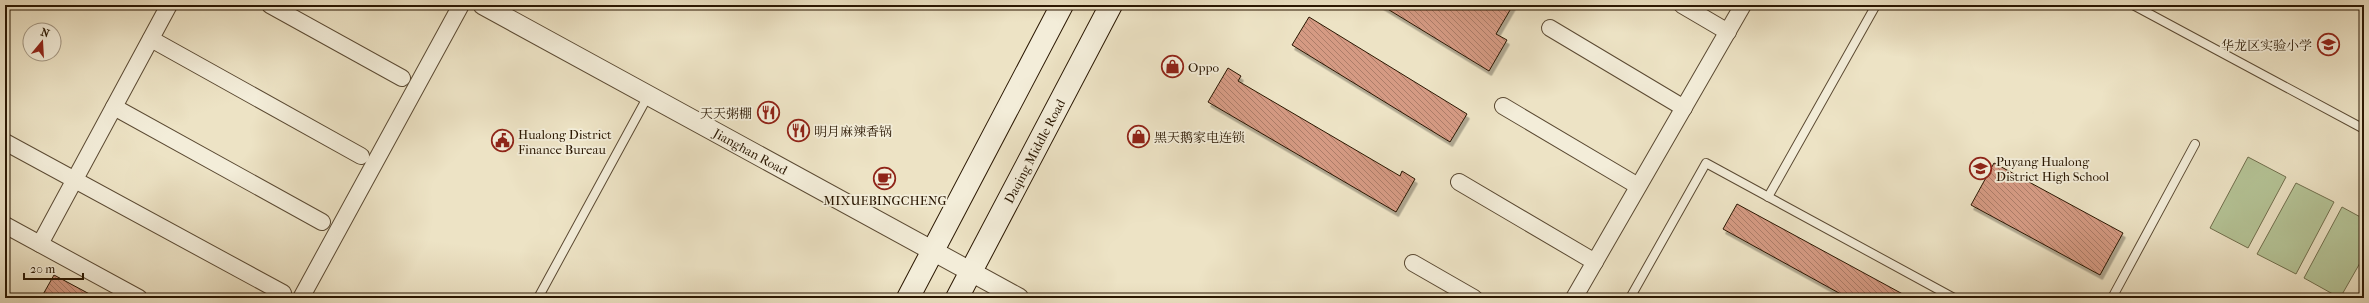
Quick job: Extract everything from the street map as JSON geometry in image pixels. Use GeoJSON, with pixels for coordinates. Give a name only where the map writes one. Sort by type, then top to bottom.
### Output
{"type":"FeatureCollection","features":[{"type":"Feature","properties":{"kind":"main road"},"geometry":{"type":"LineString","coordinates":[[908,298],[1062,5]]}},
{"type":"Feature","properties":{"kind":"main road","name":"Daqing Middle Road"},"geometry":{"type":"LineString","coordinates":[[957,298],[1112,5]]}},
{"type":"Feature","properties":{"kind":"street"},"geometry":{"type":"LineString","coordinates":[[40,244],[169,5]]}},
{"type":"Feature","properties":{"kind":"street"},"geometry":{"type":"LineString","coordinates":[[270,5],[402,78]]}},
{"type":"Feature","properties":{"kind":"street"},"geometry":{"type":"LineString","coordinates":[[301,298],[461,5]]}},
{"type":"Feature","properties":{"kind":"street","name":"Jianghan Road"},"geometry":{"type":"LineString","coordinates":[[483,5],[1019,298]]}},
{"type":"Feature","properties":{"kind":"street"},"geometry":{"type":"LineString","coordinates":[[1682,5],[1728,32]]}},
{"type":"Feature","properties":{"kind":"street"},"geometry":{"type":"LineString","coordinates":[[1574,298],[1743,5]]}},
{"type":"Feature","properties":{"kind":"street"},"geometry":{"type":"LineString","coordinates":[[1550,28],[1684,108]]}},
{"type":"Feature","properties":{"kind":"street"},"geometry":{"type":"LineString","coordinates":[[151,39],[361,156]]}},
{"type":"Feature","properties":{"kind":"street"},"geometry":{"type":"LineString","coordinates":[[1503,106],[1638,186]]}},
{"type":"Feature","properties":{"kind":"street"},"geometry":{"type":"LineString","coordinates":[[114,107],[322,222]]}},
{"type":"Feature","properties":{"kind":"street"},"geometry":{"type":"LineString","coordinates":[[5,142],[282,293]]}},
{"type":"Feature","properties":{"kind":"street"},"geometry":{"type":"LineString","coordinates":[[1459,182],[1595,262]]}},
{"type":"Feature","properties":{"kind":"street"},"geometry":{"type":"LineString","coordinates":[[5,225],[139,298]]}},
{"type":"Feature","properties":{"kind":"street"},"geometry":{"type":"LineString","coordinates":[[1413,263],[1474,298]]}},
{"type":"Feature","properties":{"kind":"lane"},"geometry":{"type":"LineString","coordinates":[[1768,197],[1876,5]]}},
{"type":"Feature","properties":{"kind":"lane"},"geometry":{"type":"LineString","coordinates":[[2133,5],[2364,130]]}},
{"type":"Feature","properties":{"kind":"lane"},"geometry":{"type":"LineString","coordinates":[[538,298],[648,96]]}},
{"type":"Feature","properties":{"kind":"lane"},"geometry":{"type":"LineString","coordinates":[[2112,298],[2195,144]]}},
{"type":"Feature","properties":{"kind":"lane"},"geometry":{"type":"LineString","coordinates":[[1630,298],[1706,163],[1954,298]]}},
{"type":"Feature","properties":{"kind":"green space"},"geometry":{"type":"Polygon","coordinates":[[[2248,157],[2286,177],[2248,248],[2210,228],[2248,157]]]}},
{"type":"Feature","properties":{"kind":"green space"},"geometry":{"type":"Polygon","coordinates":[[[2296,183],[2334,202],[2296,274],[2257,254],[2296,183]]]}},
{"type":"Feature","properties":{"kind":"green space"},"geometry":{"type":"Polygon","coordinates":[[[2342,207],[2364,219],[2364,256],[2340,298],[2304,278],[2342,207]]]}},
{"type":"Feature","properties":{"kind":"building"},"geometry":{"type":"Polygon","coordinates":[[[1381,5],[1513,5],[1496,34],[1507,40],[1489,71],[1381,5]]]}},
{"type":"Feature","properties":{"kind":"building"},"geometry":{"type":"Polygon","coordinates":[[[1309,17],[1467,114],[1450,142],[1292,45],[1309,17]]]}},
{"type":"Feature","properties":{"kind":"building"},"geometry":{"type":"Polygon","coordinates":[[[1228,68],[1241,76],[1238,81],[1400,176],[1402,171],[1415,179],[1396,212],[1208,102],[1228,68]]]}},
{"type":"Feature","properties":{"kind":"building"},"geometry":{"type":"Polygon","coordinates":[[[1994,163],[2123,233],[2100,275],[1971,205],[1994,163]]]}},
{"type":"Feature","properties":{"kind":"building"},"geometry":{"type":"Polygon","coordinates":[[[1737,204],[1910,298],[1848,298],[1723,229],[1737,204]]]}},
{"type":"Feature","properties":{"kind":"building"},"geometry":{"type":"Polygon","coordinates":[[[54,275],[97,298],[41,298],[54,275]]]}},
{"type":"Feature","properties":{"kind":"place","name":"华龙区实验小学"},"geometry":{"type":"Point","coordinates":[2328,45]}},
{"type":"Feature","properties":{"kind":"place","name":"Oppo"},"geometry":{"type":"Point","coordinates":[1173,67]}},
{"type":"Feature","properties":{"kind":"place","name":"天天粥棚"},"geometry":{"type":"Point","coordinates":[768,113]}},
{"type":"Feature","properties":{"kind":"place","name":"明月麻辣香锅"},"geometry":{"type":"Point","coordinates":[798,131]}},
{"type":"Feature","properties":{"kind":"place","name":"黑天鹅家电连锁"},"geometry":{"type":"Point","coordinates":[1139,137]}},
{"type":"Feature","properties":{"kind":"place","name":"Hualong District Finance Bureau"},"geometry":{"type":"Point","coordinates":[503,141]}},
{"type":"Feature","properties":{"kind":"place","name":"Puyang Hualong District High School"},"geometry":{"type":"Point","coordinates":[1980,168]}},
{"type":"Feature","properties":{"kind":"place","name":"MIXUEBINGCHENG"},"geometry":{"type":"Point","coordinates":[885,178]}}]}
